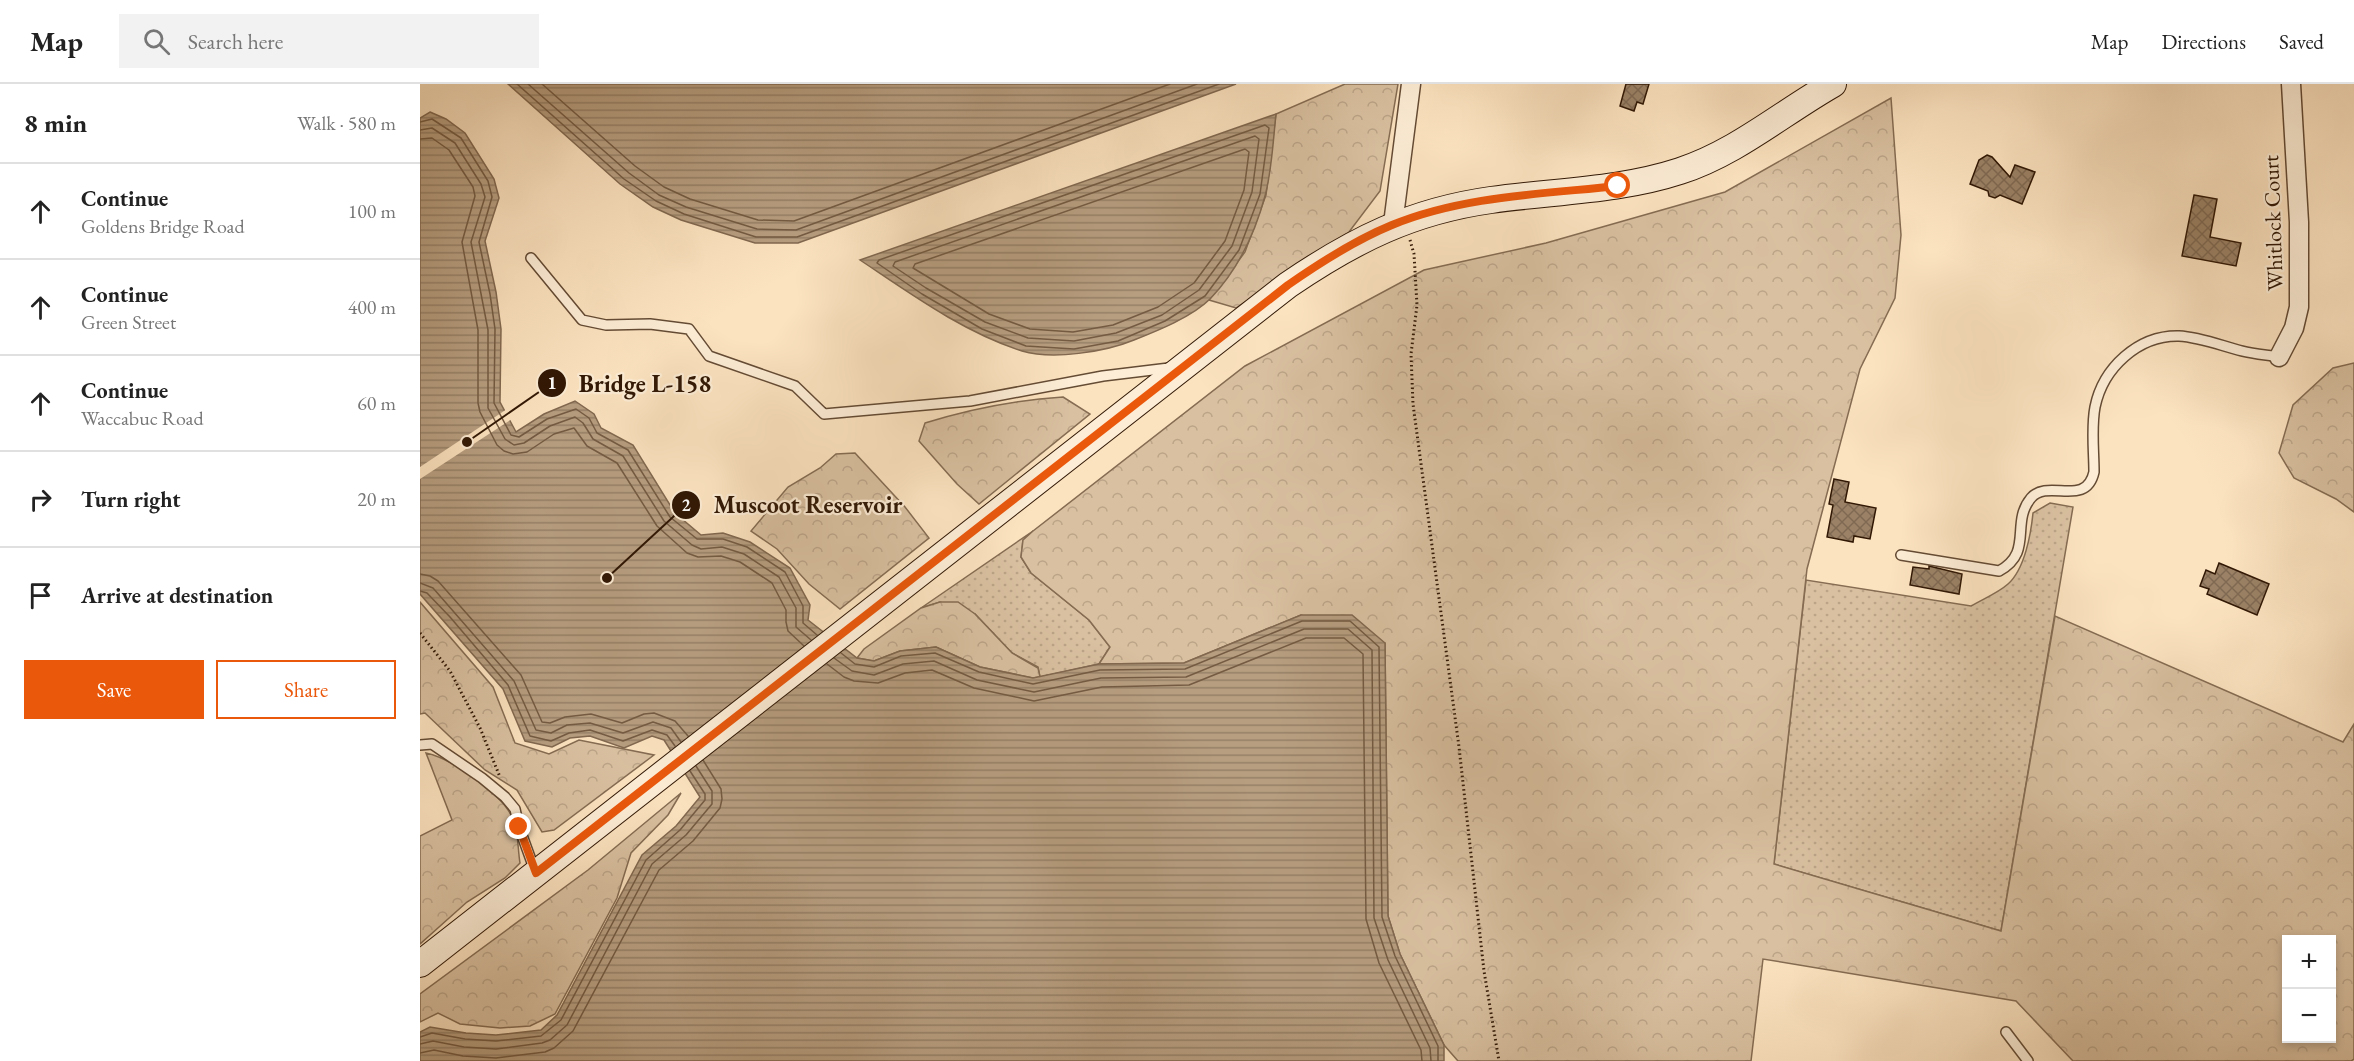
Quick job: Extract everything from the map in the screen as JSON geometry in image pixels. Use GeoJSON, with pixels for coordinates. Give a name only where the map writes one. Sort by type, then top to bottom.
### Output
{"type":"FeatureCollection","features":[{"type":"Feature","properties":{"kind":"main road"},"geometry":{"type":"LineString","coordinates":[[420,964],[1288,285],[1320,263],[1357,241],[1399,223],[1480,202],[1618,186],[1681,171],[1744,141],[1833,84]]}},
{"type":"Feature","properties":{"kind":"street"},"geometry":{"type":"LineString","coordinates":[[1399,223],[1412,84]]}},
{"type":"Feature","properties":{"kind":"street","name":"Whitlock Court"},"geometry":{"type":"LineString","coordinates":[[2279,357],[2294,328],[2299,307],[2299,222],[2290,84]]}},
{"type":"Feature","properties":{"kind":"lane"},"geometry":{"type":"LineString","coordinates":[[531,258],[582,320],[606,325],[650,324],[689,329],[709,356],[795,386],[824,414],[970,401],[1103,376],[1183,367]]}},
{"type":"Feature","properties":{"kind":"lane"},"geometry":{"type":"LineString","coordinates":[[1901,555],[1999,571],[2009,566],[2015,560],[2019,549],[2024,510],[2032,497],[2042,491],[2085,488],[2092,482],[2094,409],[2100,389],[2106,379],[2130,350],[2148,341],[2180,336],[2246,352],[2279,357]]}},
{"type":"Feature","properties":{"kind":"lane"},"geometry":{"type":"LineString","coordinates":[[420,745],[432,744],[482,778],[505,797],[515,809],[519,827],[536,873]]}},
{"type":"Feature","properties":{"kind":"lane"},"geometry":{"type":"LineString","coordinates":[[2006,1032],[2028,1061]]}},
{"type":"Feature","properties":{"kind":"path"},"geometry":{"type":"LineString","coordinates":[[1399,223],[1414,254],[1417,305],[1411,354],[1413,404],[1459,747],[1484,971],[1499,1061]]}},
{"type":"Feature","properties":{"kind":"path"},"geometry":{"type":"LineString","coordinates":[[420,633],[450,671],[480,728],[515,809]]}},
{"type":"Feature","properties":{"kind":"green space"},"geometry":{"type":"Polygon","coordinates":[[[1345,84],[1398,84],[1380,191],[1349,232],[1236,308],[1209,300],[1245,252],[1266,195],[1276,114],[1345,84]]]}},
{"type":"Feature","properties":{"kind":"green space"},"geometry":{"type":"Polygon","coordinates":[[[1891,98],[1901,235],[1895,298],[1860,369],[1807,569],[1774,864],[2001,931],[2055,616],[2343,742],[2354,724],[2354,1059],[2351,1061],[2073,1061],[2016,1001],[1763,959],[1751,1061],[1458,1061],[1444,1045],[1400,954],[1388,916],[1385,643],[1301,615],[1184,663],[1099,664],[1110,647],[1089,620],[1031,573],[1021,557],[1023,540],[1033,531],[1245,366],[1424,270],[1546,243],[1725,192],[1891,98]]]}},
{"type":"Feature","properties":{"kind":"green space"},"geometry":{"type":"Polygon","coordinates":[[[2354,363],[2354,512],[2336,499],[2294,478],[2279,453],[2293,405],[2333,368],[2354,363]]]}},
{"type":"Feature","properties":{"kind":"green space"},"geometry":{"type":"Polygon","coordinates":[[[1063,397],[1090,414],[979,504],[957,484],[919,441],[925,423],[993,406],[1063,397]]]}},
{"type":"Feature","properties":{"kind":"green space"},"geometry":{"type":"Polygon","coordinates":[[[855,453],[905,507],[929,538],[840,609],[809,584],[777,549],[751,531],[788,487],[820,468],[836,454],[855,453]]]}},
{"type":"Feature","properties":{"kind":"green space"},"geometry":{"type":"Polygon","coordinates":[[[2050,503],[2073,507],[2001,931],[1774,864],[1806,580],[1971,606],[2000,590],[2014,577],[2026,550],[2033,513],[2050,503]]]}},
{"type":"Feature","properties":{"kind":"green space"},"geometry":{"type":"Polygon","coordinates":[[[1033,531],[1023,540],[1021,557],[1031,573],[1089,620],[1110,647],[1099,664],[1040,677],[1038,667],[1012,653],[975,614],[940,602],[921,608],[1033,531]]]}},
{"type":"Feature","properties":{"kind":"green space"},"geometry":{"type":"Polygon","coordinates":[[[420,602],[493,687],[515,743],[549,754],[579,740],[654,755],[554,830],[542,832],[517,790],[485,770],[425,713],[420,714],[420,602]]]}},
{"type":"Feature","properties":{"kind":"green space"},"geometry":{"type":"Polygon","coordinates":[[[940,602],[958,602],[975,614],[1012,653],[1038,668],[1040,677],[1033,678],[980,667],[936,647],[900,651],[874,661],[857,658],[864,649],[921,608],[940,602]]]}},
{"type":"Feature","properties":{"kind":"green space"},"geometry":{"type":"Polygon","coordinates":[[[426,753],[450,762],[463,770],[500,800],[514,821],[520,863],[505,878],[467,902],[420,944],[420,836],[452,820],[426,753]]]}},
{"type":"Feature","properties":{"kind":"green space"},"geometry":{"type":"Polygon","coordinates":[[[681,793],[668,815],[631,853],[617,898],[555,1014],[530,1026],[500,1028],[460,1024],[438,1013],[420,1022],[420,994],[588,870],[681,793]]]}},
{"type":"Feature","properties":{"kind":"water"},"geometry":{"type":"Polygon","coordinates":[[[508,84],[1236,84],[798,243],[755,243],[681,220],[653,207],[620,184],[508,84]]]}},
{"type":"Feature","properties":{"kind":"water"},"geometry":{"type":"Polygon","coordinates":[[[430,112],[446,119],[465,133],[494,179],[499,198],[485,241],[501,329],[500,402],[516,432],[544,414],[575,401],[594,414],[601,428],[633,445],[675,513],[701,535],[723,533],[750,542],[790,568],[810,605],[808,620],[857,658],[874,661],[900,651],[936,647],[980,667],[1033,678],[1099,664],[1184,663],[1301,615],[1352,615],[1385,643],[1388,916],[1400,954],[1444,1045],[1444,1061],[420,1061],[420,1032],[430,1027],[496,1035],[541,1030],[557,1015],[642,855],[676,826],[700,797],[664,740],[652,736],[624,748],[590,736],[570,738],[552,747],[525,741],[503,689],[420,594],[420,118],[430,112]]]}},
{"type":"Feature","properties":{"kind":"water"},"geometry":{"type":"Polygon","coordinates":[[[1276,114],[1271,166],[1265,196],[1244,251],[1229,276],[1210,299],[1194,312],[1163,328],[1122,344],[1063,355],[1022,351],[958,323],[860,260],[1276,114]]]}},
{"type":"Feature","properties":{"kind":"pier"},"geometry":{"type":"Polygon","coordinates":[[[507,409],[512,419],[420,479],[420,467],[507,409]]]}},
{"type":"Feature","properties":{"kind":"building"},"geometry":{"type":"Polygon","coordinates":[[[1626,84],[1649,84],[1643,104],[1637,102],[1634,111],[1620,106],[1626,84]]]}},
{"type":"Feature","properties":{"kind":"building"},"geometry":{"type":"Polygon","coordinates":[[[1987,155],[1992,157],[2010,177],[2015,165],[2035,172],[2022,204],[2000,195],[1995,198],[1989,196],[1988,191],[1970,184],[1979,160],[1987,155]]]}},
{"type":"Feature","properties":{"kind":"building"},"geometry":{"type":"Polygon","coordinates":[[[2194,195],[2217,199],[2210,237],[2241,243],[2236,266],[2182,256],[2194,195]]]}},
{"type":"Feature","properties":{"kind":"building"},"geometry":{"type":"Polygon","coordinates":[[[1834,479],[1849,482],[1845,502],[1876,508],[1870,539],[1854,536],[1853,542],[1827,537],[1833,505],[1829,504],[1834,479]]]}},
{"type":"Feature","properties":{"kind":"building"},"geometry":{"type":"Polygon","coordinates":[[[2219,563],[2269,584],[2257,615],[2207,594],[2209,589],[2200,586],[2206,570],[2215,574],[2219,563]]]}},
{"type":"Feature","properties":{"kind":"building"},"geometry":{"type":"Polygon","coordinates":[[[1929,566],[1962,574],[1959,594],[1910,585],[1913,567],[1929,569],[1929,566]]]}},
{"type":"Feature","properties":{"kind":"place","name":"Bridge L-158"},"geometry":{"type":"Point","coordinates":[467,442]}},
{"type":"Feature","properties":{"kind":"place","name":"Muscoot Reservoir"},"geometry":{"type":"Point","coordinates":[607,578]}},
{"type":"Feature","properties":{"kind":"route"},"geometry":{"type":"LineString","coordinates":[[519,827],[536,873],[1288,285],[1357,241],[1393,224],[1458,206],[1618,186]]}}]}
